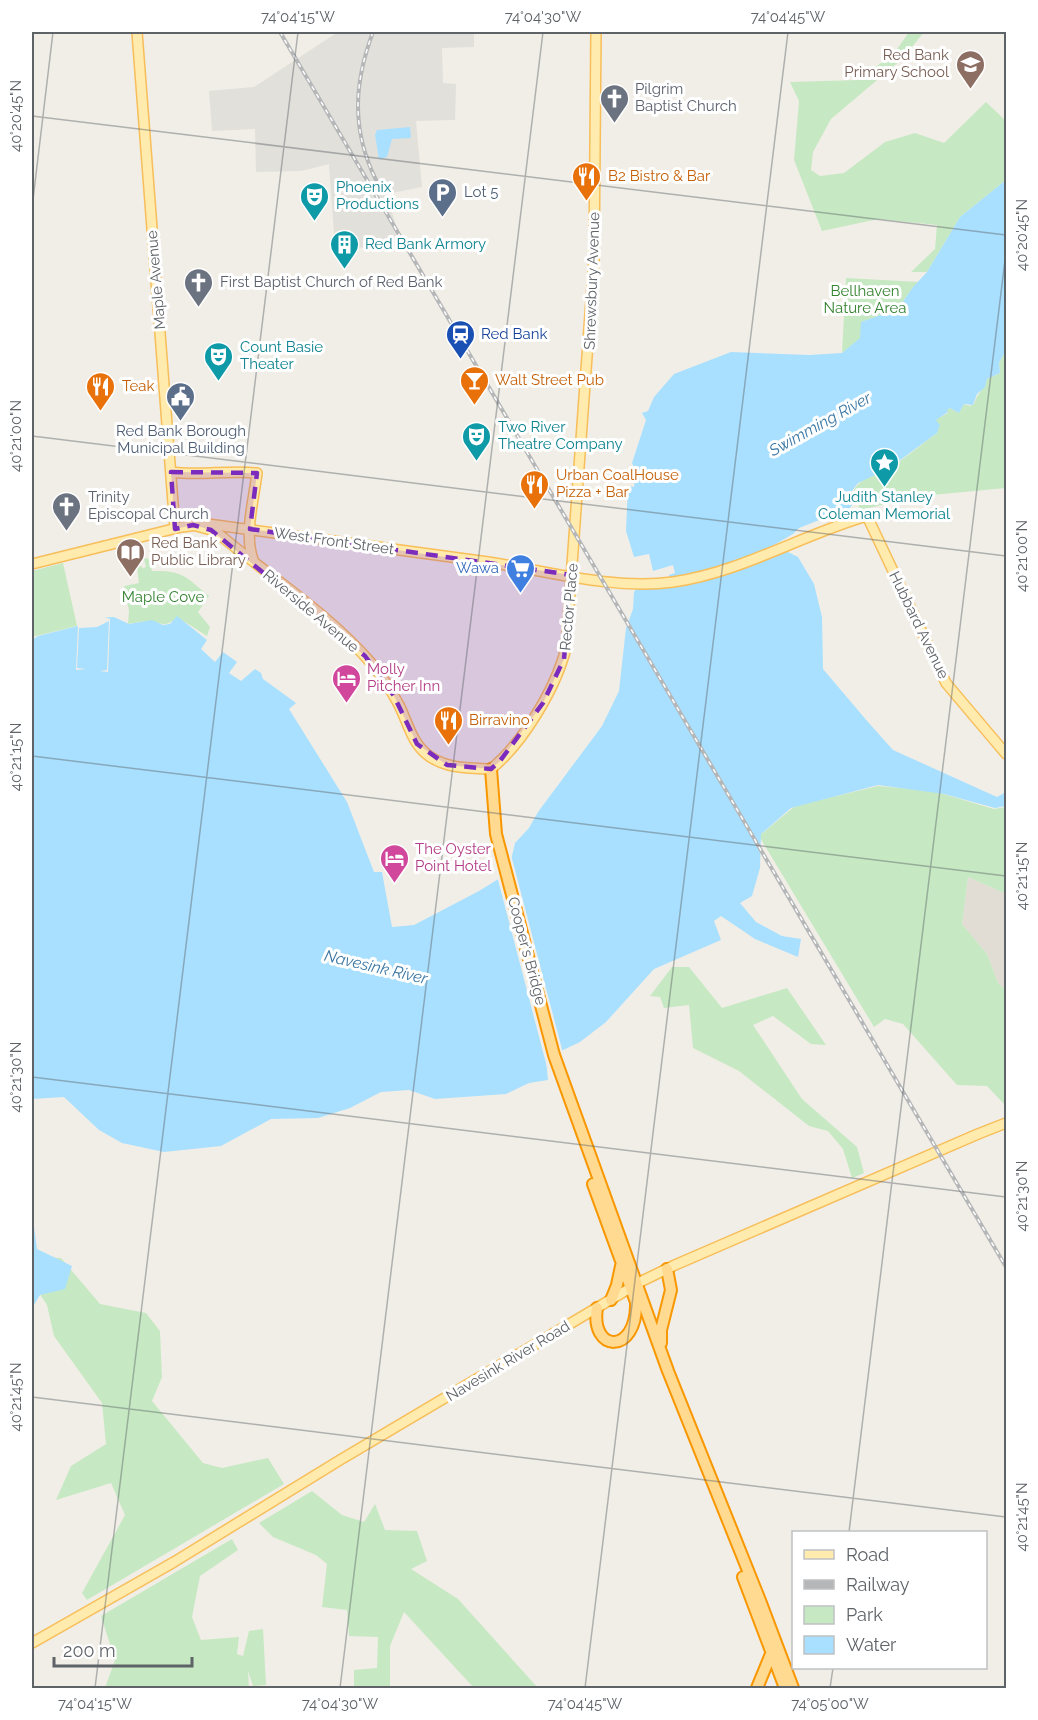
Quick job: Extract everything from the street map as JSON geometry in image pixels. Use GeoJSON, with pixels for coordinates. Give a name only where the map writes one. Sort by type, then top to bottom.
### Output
{"type":"FeatureCollection","features":[{"type":"Feature","properties":{"kind":"highway","name":"Cooper's Bridge"},"geometry":{"type":"LineString","coordinates":[[491,768],[493,808],[499,846],[554,1060]]}},
{"type":"Feature","properties":{"kind":"highway"},"geometry":{"type":"LineString","coordinates":[[554,1060],[562,1074],[577,1124],[634,1286],[793,1689]]}},
{"type":"Feature","properties":{"kind":"highway"},"geometry":{"type":"LineString","coordinates":[[554,1060],[556,1076],[566,1109],[621,1263],[634,1286],[636,1319],[626,1338],[620,1341],[609,1340],[600,1334],[596,1324],[597,1308]]}},
{"type":"Feature","properties":{"kind":"highway"},"geometry":{"type":"LineString","coordinates":[[610,1300],[617,1285],[621,1263]]}},
{"type":"Feature","properties":{"kind":"highway"},"geometry":{"type":"LineString","coordinates":[[663,1358],[660,1334],[671,1290],[667,1269]]}},
{"type":"Feature","properties":{"kind":"highway"},"geometry":{"type":"LineString","coordinates":[[636,1303],[785,1689]]}},
{"type":"Feature","properties":{"kind":"highway"},"geometry":{"type":"LineString","coordinates":[[757,1689],[771,1654]]}},
{"type":"Feature","properties":{"kind":"main road","name":"Maple Avenue"},"geometry":{"type":"LineString","coordinates":[[137,32],[175,529]]}},
{"type":"Feature","properties":{"kind":"main road","name":"Shrewsbury Avenue"},"geometry":{"type":"LineString","coordinates":[[575,530],[594,259],[596,32]]}},
{"type":"Feature","properties":{"kind":"main road"},"geometry":{"type":"LineString","coordinates":[[171,472],[184,474],[233,471],[257,473],[249,550],[255,564]]}},
{"type":"Feature","properties":{"kind":"main road","name":"West Front Street"},"geometry":{"type":"LineString","coordinates":[[32,564],[175,529],[208,524],[488,562],[572,576],[639,584],[674,582],[711,574],[755,560],[823,530],[867,516]]}},
{"type":"Feature","properties":{"kind":"main road","name":"Hubbard Avenue"},"geometry":{"type":"LineString","coordinates":[[867,516],[945,680],[1006,754]]}},
{"type":"Feature","properties":{"kind":"main road","name":"Riverside Avenue"},"geometry":{"type":"LineString","coordinates":[[193,525],[220,535],[326,619],[365,656],[394,696],[411,735],[429,756],[447,765],[491,768]]}},
{"type":"Feature","properties":{"kind":"main road","name":"Rector Place"},"geometry":{"type":"LineString","coordinates":[[491,768],[500,761],[527,727],[557,679],[566,648],[575,530]]}},
{"type":"Feature","properties":{"kind":"main road","name":"Navesink River Road"},"geometry":{"type":"LineString","coordinates":[[32,1643],[174,1562],[281,1495],[634,1286],[667,1269],[1006,1123]]}},
{"type":"Feature","properties":{"kind":"highlighted area"},"geometry":{"type":"Polygon","coordinates":[[[171,472],[257,473],[250,529],[572,575],[564,659],[543,703],[500,761],[491,769],[447,765],[417,744],[394,696],[365,656],[211,530],[193,525],[175,529],[171,472]]]}},
{"type":"Feature","properties":{"kind":"shaded area"},"geometry":{"type":"Polygon","coordinates":[[[338,32],[474,32],[474,47],[442,48],[443,83],[456,84],[455,120],[416,121],[422,187],[387,194],[402,247],[335,248],[329,164],[301,171],[256,172],[255,129],[212,131],[209,91],[254,87],[338,32]]]}},
{"type":"Feature","properties":{"kind":"shaded area"},"geometry":{"type":"Polygon","coordinates":[[[968,877],[1006,894],[1006,990],[998,983],[987,954],[962,924],[968,877]]]}},
{"type":"Feature","properties":{"kind":"green space"},"geometry":{"type":"Polygon","coordinates":[[[909,32],[924,32],[902,59],[831,119],[813,152],[811,170],[820,176],[844,173],[885,142],[915,133],[944,143],[986,102],[1006,121],[1006,180],[960,217],[927,272],[911,272],[935,249],[937,225],[878,219],[822,231],[794,160],[799,101],[790,82],[859,80],[895,52],[909,32]]]}},
{"type":"Feature","properties":{"kind":"green space","name":"Bellhaven Nature Area"},"geometry":{"type":"Polygon","coordinates":[[[846,278],[919,282],[898,309],[862,322],[861,338],[842,353],[846,278]]]}},
{"type":"Feature","properties":{"kind":"green space"},"geometry":{"type":"Polygon","coordinates":[[[1006,350],[1006,488],[921,496],[860,510],[854,490],[857,485],[890,468],[937,433],[935,420],[948,413],[946,410],[950,408],[959,413],[964,404],[970,406],[974,404],[987,379],[1000,373],[999,363],[1006,350]]]}},
{"type":"Feature","properties":{"kind":"green space","name":"Maple Cove"},"geometry":{"type":"Polygon","coordinates":[[[148,558],[152,571],[178,573],[209,596],[198,612],[210,627],[207,636],[177,617],[167,624],[144,622],[128,624],[129,611],[124,586],[139,583],[137,567],[141,566],[144,570],[143,568],[146,567],[144,559],[148,558]]]}},
{"type":"Feature","properties":{"kind":"green space"},"geometry":{"type":"Polygon","coordinates":[[[63,563],[77,626],[32,637],[32,571],[63,563]]]}},
{"type":"Feature","properties":{"kind":"green space"},"geometry":{"type":"Polygon","coordinates":[[[878,786],[933,791],[994,809],[1006,807],[1006,894],[968,877],[962,924],[987,954],[998,983],[1006,990],[1006,1106],[987,1086],[957,1085],[903,1024],[885,1019],[874,1027],[759,836],[795,806],[878,786]]]}},
{"type":"Feature","properties":{"kind":"green space"},"geometry":{"type":"Polygon","coordinates":[[[672,967],[689,967],[722,1008],[787,988],[826,1045],[811,1044],[773,1016],[753,1025],[802,1099],[857,1147],[864,1173],[852,1178],[843,1149],[828,1131],[809,1126],[739,1071],[693,1048],[689,1005],[664,1008],[660,997],[650,996],[672,967]]]}},
{"type":"Feature","properties":{"kind":"green space"},"geometry":{"type":"Polygon","coordinates":[[[41,1257],[61,1258],[100,1304],[146,1313],[160,1331],[162,1377],[152,1401],[203,1463],[222,1468],[268,1458],[284,1484],[87,1600],[82,1593],[125,1515],[111,1483],[56,1500],[71,1466],[106,1444],[102,1403],[54,1336],[47,1305],[41,1296],[41,1257]]]}},
{"type":"Feature","properties":{"kind":"green space"},"geometry":{"type":"Polygon","coordinates":[[[312,1491],[342,1515],[364,1522],[375,1504],[385,1530],[417,1531],[427,1561],[411,1569],[458,1599],[538,1688],[474,1688],[404,1612],[390,1646],[390,1688],[354,1688],[354,1670],[377,1668],[378,1637],[349,1636],[347,1610],[322,1607],[327,1564],[316,1555],[273,1537],[259,1523],[312,1491]]]}},
{"type":"Feature","properties":{"kind":"green space"},"geometry":{"type":"Polygon","coordinates":[[[232,1539],[238,1550],[200,1576],[192,1617],[201,1640],[239,1637],[237,1654],[243,1656],[249,1631],[263,1629],[266,1685],[253,1686],[248,1671],[249,1688],[105,1688],[115,1660],[101,1616],[232,1539]]]}},
{"type":"Feature","properties":{"kind":"water"},"geometry":{"type":"Polygon","coordinates":[[[410,127],[411,138],[392,139],[387,157],[379,159],[375,135],[377,130],[410,127]]]}},
{"type":"Feature","properties":{"kind":"water"},"geometry":{"type":"Polygon","coordinates":[[[1006,180],[1006,350],[999,363],[1000,373],[987,379],[985,387],[977,394],[973,405],[964,404],[959,413],[950,408],[936,420],[940,425],[937,433],[888,469],[858,483],[852,491],[853,503],[850,508],[799,528],[774,545],[798,557],[814,584],[822,617],[823,669],[868,722],[893,750],[997,797],[1006,792],[1006,806],[995,808],[944,794],[878,785],[791,808],[761,834],[760,868],[752,896],[740,903],[756,922],[782,936],[801,939],[798,957],[755,939],[721,916],[714,921],[721,940],[654,969],[606,1022],[580,1042],[546,1060],[548,1080],[529,1083],[506,1094],[435,1099],[409,1090],[381,1092],[350,1108],[318,1118],[271,1119],[221,1146],[164,1152],[122,1143],[99,1130],[64,1097],[32,1099],[32,640],[38,636],[82,625],[97,618],[114,617],[129,624],[152,620],[163,625],[170,624],[177,616],[207,640],[201,649],[215,662],[223,652],[237,662],[229,673],[241,681],[255,669],[261,673],[263,679],[296,703],[289,709],[347,802],[374,872],[382,872],[392,927],[414,925],[508,873],[515,843],[529,828],[538,812],[602,726],[619,691],[626,628],[633,609],[634,592],[643,579],[669,577],[675,573],[673,565],[653,571],[649,554],[634,557],[626,531],[628,486],[634,487],[636,471],[632,463],[646,420],[642,413],[648,411],[654,397],[674,374],[731,352],[809,355],[842,353],[860,338],[861,322],[898,309],[927,272],[960,217],[1006,180]]]}},
{"type":"Feature","properties":{"kind":"water"},"geometry":{"type":"Polygon","coordinates":[[[32,1212],[37,1249],[72,1266],[65,1289],[40,1295],[32,1308],[32,1212]]]}},
{"type":"Feature","properties":{"kind":"pier"},"geometry":{"type":"Polygon","coordinates":[[[101,616],[110,619],[108,672],[100,671],[107,670],[109,621],[97,627],[79,628],[77,668],[86,669],[76,670],[78,626],[90,618],[101,616]]]}},
{"type":"Feature","properties":{"kind":"pier"},"geometry":{"type":"Polygon","coordinates":[[[510,851],[563,1053],[549,1062],[550,1066],[547,1067],[497,876],[505,871],[510,851]]]}},
{"type":"Feature","properties":{"kind":"railway"},"geometry":{"type":"LineString","coordinates":[[280,32],[1006,1267]]}},
{"type":"Feature","properties":{"kind":"railway"},"geometry":{"type":"LineString","coordinates":[[373,32],[362,69],[358,106],[362,143],[376,180]]}},
{"type":"Feature","properties":{"kind":"place","name":"Red Bank Primary School"},"geometry":{"type":"Point","coordinates":[970,90]}},
{"type":"Feature","properties":{"kind":"place","name":"Pilgrim Baptist Church"},"geometry":{"type":"Point","coordinates":[614,124]}},
{"type":"Feature","properties":{"kind":"place","name":"B2 Bistro & Bar"},"geometry":{"type":"Point","coordinates":[587,202]}},
{"type":"Feature","properties":{"kind":"place","name":"Lot 5"},"geometry":{"type":"Point","coordinates":[443,218]}},
{"type":"Feature","properties":{"kind":"place","name":"Phoenix Productions"},"geometry":{"type":"Point","coordinates":[315,222]}},
{"type":"Feature","properties":{"kind":"place","name":"Red Bank Armory"},"geometry":{"type":"Point","coordinates":[344,270]}},
{"type":"Feature","properties":{"kind":"place","name":"First Baptist Church of Red Bank"},"geometry":{"type":"Point","coordinates":[199,308]}},
{"type":"Feature","properties":{"kind":"place","name":"Red Bank"},"geometry":{"type":"Point","coordinates":[460,360]}},
{"type":"Feature","properties":{"kind":"place","name":"Count Basie Theater"},"geometry":{"type":"Point","coordinates":[219,382]}},
{"type":"Feature","properties":{"kind":"place","name":"Walt Street Pub"},"geometry":{"type":"Point","coordinates":[474,406]}},
{"type":"Feature","properties":{"kind":"place","name":"Teak"},"geometry":{"type":"Point","coordinates":[101,412]}},
{"type":"Feature","properties":{"kind":"place","name":"Red Bank Borough Municipal Building"},"geometry":{"type":"Point","coordinates":[181,422]}},
{"type":"Feature","properties":{"kind":"place","name":"Two River Theatre Company"},"geometry":{"type":"Point","coordinates":[477,462]}},
{"type":"Feature","properties":{"kind":"place","name":"Judith Stanley Coleman Memorial"},"geometry":{"type":"Point","coordinates":[884,488]}},
{"type":"Feature","properties":{"kind":"place","name":"Urban CoalHouse Pizza + Bar"},"geometry":{"type":"Point","coordinates":[535,510]}},
{"type":"Feature","properties":{"kind":"place","name":"Trinity Episcopal Church"},"geometry":{"type":"Point","coordinates":[67,532]}},
{"type":"Feature","properties":{"kind":"place","name":"Red Bank Public Library"},"geometry":{"type":"Point","coordinates":[130,578]}},
{"type":"Feature","properties":{"kind":"place","name":"Wawa"},"geometry":{"type":"Point","coordinates":[520,594]}},
{"type":"Feature","properties":{"kind":"place","name":"Molly Pitcher Inn"},"geometry":{"type":"Point","coordinates":[346,704]}},
{"type":"Feature","properties":{"kind":"place","name":"Birravino"},"geometry":{"type":"Point","coordinates":[448,746]}},
{"type":"Feature","properties":{"kind":"place","name":"The Oyster Point Hotel"},"geometry":{"type":"Point","coordinates":[394,884]}},
{"type":"Feature","properties":{"kind":"water label","name":"Swimming River"},"geometry":{"type":"Point","coordinates":[820,424]}},
{"type":"Feature","properties":{"kind":"water label","name":"Navesink River"},"geometry":{"type":"Point","coordinates":[376,967]}}]}
